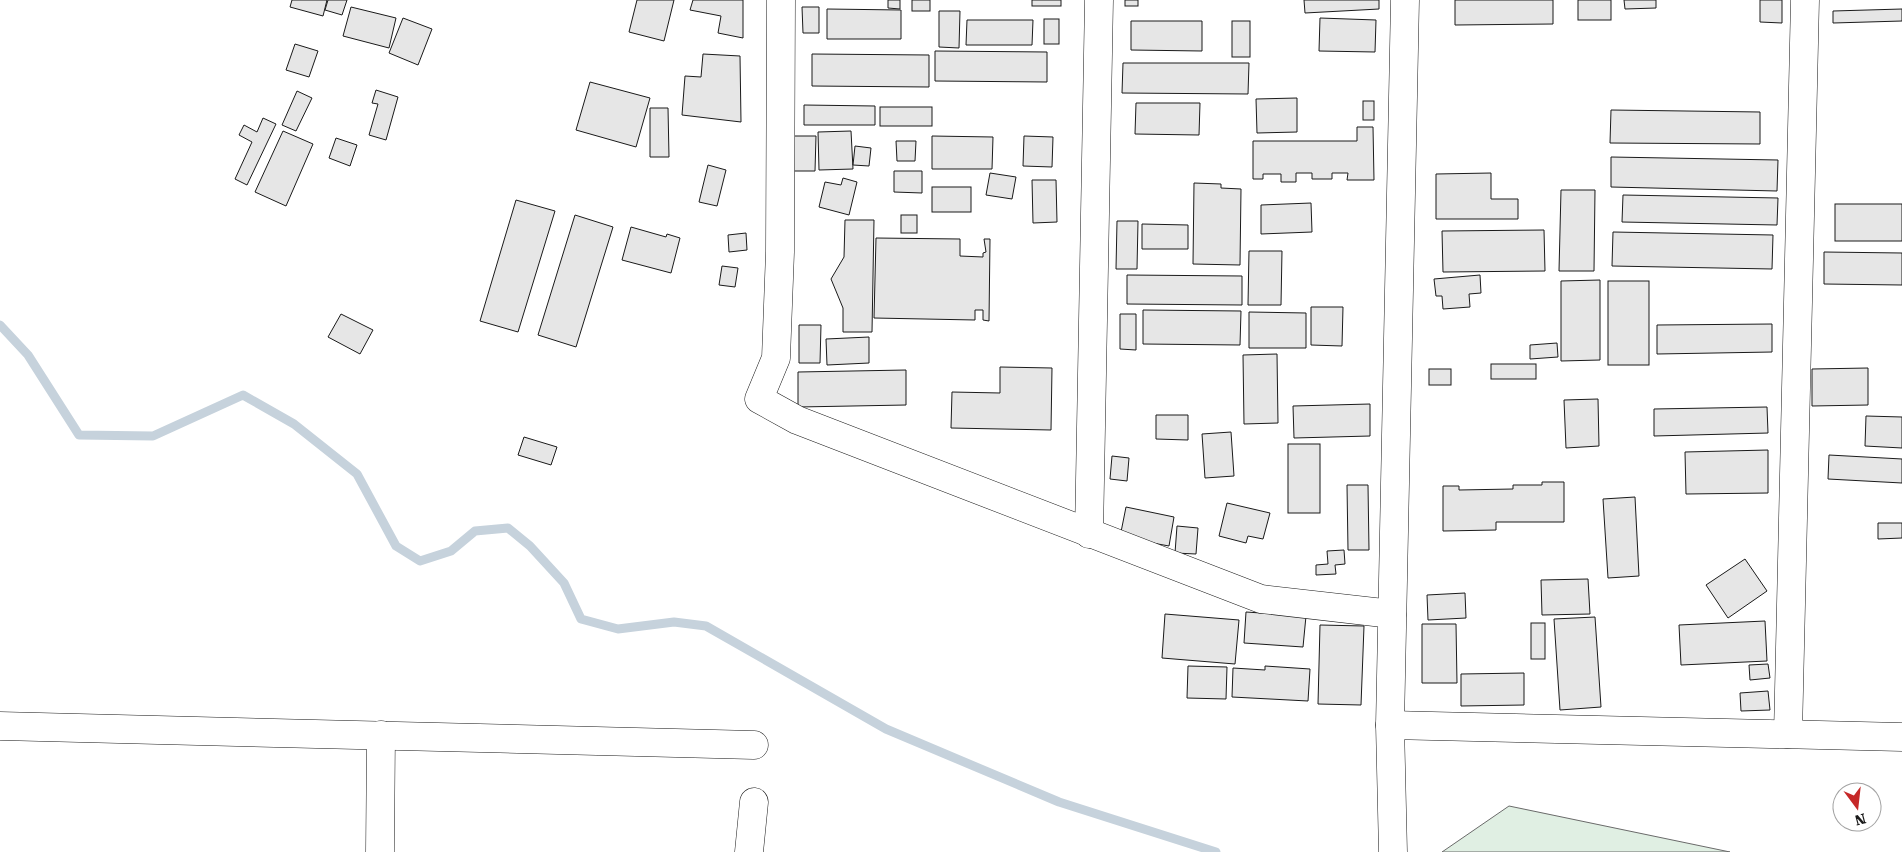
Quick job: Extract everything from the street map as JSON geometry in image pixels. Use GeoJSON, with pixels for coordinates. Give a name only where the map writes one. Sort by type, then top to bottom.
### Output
{"type":"FeatureCollection","features":[{"type":"Feature","properties":{"kind":"street"},"geometry":{"type":"LineString","coordinates":[[781,0],[780,252],[776,358],[759,399],[797,420],[1261,599],[1392,614]]}},
{"type":"Feature","properties":{"kind":"street"},"geometry":{"type":"LineString","coordinates":[[1089,534],[1099,0]]}},
{"type":"Feature","properties":{"kind":"street"},"geometry":{"type":"LineString","coordinates":[[1393,852],[1390,724],[1405,0]]}},
{"type":"Feature","properties":{"kind":"street"},"geometry":{"type":"LineString","coordinates":[[1788,734],[1805,0]]}},
{"type":"Feature","properties":{"kind":"street"},"geometry":{"type":"LineString","coordinates":[[1390,724],[1902,736]]}},
{"type":"Feature","properties":{"kind":"street"},"geometry":{"type":"LineString","coordinates":[[0,726],[754,745]]}},
{"type":"Feature","properties":{"kind":"street"},"geometry":{"type":"LineString","coordinates":[[380,852],[381,735]]}},
{"type":"Feature","properties":{"kind":"street"},"geometry":{"type":"LineString","coordinates":[[749,852],[754,802]]}},
{"type":"Feature","properties":{"kind":"green space"},"geometry":{"type":"Polygon","coordinates":[[[1509,806],[1730,852],[1442,852],[1509,806]]]}},
{"type":"Feature","properties":{"kind":"building"},"geometry":{"type":"Polygon","coordinates":[[[292,0],[327,0],[323,16],[290,7],[292,0]]]}},
{"type":"Feature","properties":{"kind":"building"},"geometry":{"type":"Polygon","coordinates":[[[328,0],[347,0],[342,15],[325,10],[328,0]]]}},
{"type":"Feature","properties":{"kind":"building"},"geometry":{"type":"Polygon","coordinates":[[[637,0],[674,0],[664,41],[629,32],[637,0]]]}},
{"type":"Feature","properties":{"kind":"building"},"geometry":{"type":"Polygon","coordinates":[[[693,0],[743,0],[743,38],[718,33],[721,16],[690,10],[693,0]]]}},
{"type":"Feature","properties":{"kind":"building"},"geometry":{"type":"Polygon","coordinates":[[[888,0],[900,0],[900,9],[888,8],[888,0]]]}},
{"type":"Feature","properties":{"kind":"building"},"geometry":{"type":"Polygon","coordinates":[[[912,0],[930,0],[930,11],[912,11],[912,0]]]}},
{"type":"Feature","properties":{"kind":"building"},"geometry":{"type":"Polygon","coordinates":[[[1032,0],[1061,0],[1061,6],[1032,6],[1032,0]]]}},
{"type":"Feature","properties":{"kind":"building"},"geometry":{"type":"Polygon","coordinates":[[[1125,0],[1138,0],[1138,6],[1125,6],[1125,0]]]}},
{"type":"Feature","properties":{"kind":"building"},"geometry":{"type":"Polygon","coordinates":[[[1304,0],[1379,0],[1379,9],[1305,13],[1304,0]]]}},
{"type":"Feature","properties":{"kind":"building"},"geometry":{"type":"Polygon","coordinates":[[[1455,0],[1553,0],[1553,24],[1455,25],[1455,0]]]}},
{"type":"Feature","properties":{"kind":"building"},"geometry":{"type":"Polygon","coordinates":[[[1578,0],[1611,0],[1611,20],[1578,20],[1578,0]]]}},
{"type":"Feature","properties":{"kind":"building"},"geometry":{"type":"Polygon","coordinates":[[[1624,0],[1656,0],[1656,8],[1625,9],[1624,0]]]}},
{"type":"Feature","properties":{"kind":"building"},"geometry":{"type":"Polygon","coordinates":[[[1760,0],[1782,0],[1782,23],[1760,22],[1760,0]]]}},
{"type":"Feature","properties":{"kind":"building"},"geometry":{"type":"Polygon","coordinates":[[[351,7],[396,18],[389,48],[343,36],[351,7]]]}},
{"type":"Feature","properties":{"kind":"building"},"geometry":{"type":"Polygon","coordinates":[[[802,7],[819,7],[819,33],[803,33],[802,7]]]}},
{"type":"Feature","properties":{"kind":"building"},"geometry":{"type":"Polygon","coordinates":[[[827,9],[901,10],[901,39],[827,39],[827,9]]]}},
{"type":"Feature","properties":{"kind":"building"},"geometry":{"type":"Polygon","coordinates":[[[1902,9],[1902,21],[1833,23],[1833,11],[1902,9]]]}},
{"type":"Feature","properties":{"kind":"building"},"geometry":{"type":"Polygon","coordinates":[[[939,11],[960,11],[959,48],[939,47],[939,11]]]}},
{"type":"Feature","properties":{"kind":"building"},"geometry":{"type":"Polygon","coordinates":[[[403,18],[432,29],[418,65],[389,53],[403,18]]]}},
{"type":"Feature","properties":{"kind":"building"},"geometry":{"type":"Polygon","coordinates":[[[1320,18],[1376,20],[1375,52],[1319,51],[1320,18]]]}},
{"type":"Feature","properties":{"kind":"building"},"geometry":{"type":"Polygon","coordinates":[[[1044,19],[1059,19],[1059,44],[1044,44],[1044,19]]]}},
{"type":"Feature","properties":{"kind":"building"},"geometry":{"type":"Polygon","coordinates":[[[967,20],[1033,20],[1032,45],[966,45],[967,20]]]}},
{"type":"Feature","properties":{"kind":"building"},"geometry":{"type":"Polygon","coordinates":[[[1131,21],[1202,21],[1202,51],[1131,50],[1131,21]]]}},
{"type":"Feature","properties":{"kind":"building"},"geometry":{"type":"Polygon","coordinates":[[[1232,21],[1250,21],[1250,57],[1232,57],[1232,21]]]}},
{"type":"Feature","properties":{"kind":"building"},"geometry":{"type":"Polygon","coordinates":[[[295,44],[318,51],[309,77],[286,70],[295,44]]]}},
{"type":"Feature","properties":{"kind":"building"},"geometry":{"type":"Polygon","coordinates":[[[935,51],[1047,52],[1047,82],[935,81],[935,51]]]}},
{"type":"Feature","properties":{"kind":"building"},"geometry":{"type":"Polygon","coordinates":[[[703,54],[740,56],[741,122],[682,115],[685,76],[701,77],[703,54]]]}},
{"type":"Feature","properties":{"kind":"building"},"geometry":{"type":"Polygon","coordinates":[[[812,54],[929,55],[929,87],[812,86],[812,54]]]}},
{"type":"Feature","properties":{"kind":"building"},"geometry":{"type":"Polygon","coordinates":[[[1123,63],[1249,63],[1248,94],[1122,93],[1123,63]]]}},
{"type":"Feature","properties":{"kind":"building"},"geometry":{"type":"Polygon","coordinates":[[[590,82],[650,98],[636,147],[576,130],[590,82]]]}},
{"type":"Feature","properties":{"kind":"building"},"geometry":{"type":"Polygon","coordinates":[[[376,90],[398,97],[386,140],[369,135],[378,104],[372,103],[376,90]]]}},
{"type":"Feature","properties":{"kind":"building"},"geometry":{"type":"Polygon","coordinates":[[[297,91],[312,98],[296,131],[282,125],[297,91]]]}},
{"type":"Feature","properties":{"kind":"building"},"geometry":{"type":"Polygon","coordinates":[[[1297,98],[1297,132],[1257,133],[1256,99],[1297,98]]]}},
{"type":"Feature","properties":{"kind":"building"},"geometry":{"type":"Polygon","coordinates":[[[1363,101],[1374,101],[1374,120],[1363,120],[1363,101]]]}},
{"type":"Feature","properties":{"kind":"building"},"geometry":{"type":"Polygon","coordinates":[[[1136,103],[1200,103],[1199,135],[1135,134],[1136,103]]]}},
{"type":"Feature","properties":{"kind":"building"},"geometry":{"type":"Polygon","coordinates":[[[804,105],[875,106],[875,125],[804,125],[804,105]]]}},
{"type":"Feature","properties":{"kind":"building"},"geometry":{"type":"Polygon","coordinates":[[[880,107],[932,107],[932,126],[880,126],[880,107]]]}},
{"type":"Feature","properties":{"kind":"building"},"geometry":{"type":"Polygon","coordinates":[[[650,108],[668,108],[669,157],[650,157],[650,108]]]}},
{"type":"Feature","properties":{"kind":"building"},"geometry":{"type":"Polygon","coordinates":[[[1611,110],[1760,112],[1760,144],[1610,143],[1611,110]]]}},
{"type":"Feature","properties":{"kind":"building"},"geometry":{"type":"Polygon","coordinates":[[[263,118],[276,124],[247,185],[235,179],[252,142],[239,135],[244,125],[257,132],[263,118]]]}},
{"type":"Feature","properties":{"kind":"building"},"geometry":{"type":"Polygon","coordinates":[[[1357,127],[1373,127],[1374,180],[1347,180],[1348,173],[1332,173],[1332,179],[1312,179],[1312,173],[1296,173],[1296,182],[1281,182],[1281,174],[1263,174],[1263,179],[1253,179],[1253,141],[1357,141],[1357,127]]]}},
{"type":"Feature","properties":{"kind":"building"},"geometry":{"type":"Polygon","coordinates":[[[283,131],[313,144],[286,206],[255,192],[283,131]]]}},
{"type":"Feature","properties":{"kind":"building"},"geometry":{"type":"Polygon","coordinates":[[[851,131],[853,169],[819,170],[818,132],[851,131]]]}},
{"type":"Feature","properties":{"kind":"building"},"geometry":{"type":"Polygon","coordinates":[[[792,136],[816,136],[815,171],[792,171],[792,136]]]}},
{"type":"Feature","properties":{"kind":"building"},"geometry":{"type":"Polygon","coordinates":[[[932,136],[993,137],[992,169],[932,169],[932,136]]]}},
{"type":"Feature","properties":{"kind":"building"},"geometry":{"type":"Polygon","coordinates":[[[1024,136],[1053,137],[1052,167],[1023,166],[1024,136]]]}},
{"type":"Feature","properties":{"kind":"building"},"geometry":{"type":"Polygon","coordinates":[[[336,138],[357,145],[350,166],[329,158],[336,138]]]}},
{"type":"Feature","properties":{"kind":"building"},"geometry":{"type":"Polygon","coordinates":[[[896,141],[916,141],[915,161],[897,161],[896,141]]]}},
{"type":"Feature","properties":{"kind":"building"},"geometry":{"type":"Polygon","coordinates":[[[855,146],[871,148],[869,166],[853,165],[855,146]]]}},
{"type":"Feature","properties":{"kind":"building"},"geometry":{"type":"Polygon","coordinates":[[[1611,157],[1778,160],[1777,191],[1611,187],[1611,157]]]}},
{"type":"Feature","properties":{"kind":"building"},"geometry":{"type":"Polygon","coordinates":[[[708,165],[726,170],[717,206],[699,202],[708,165]]]}},
{"type":"Feature","properties":{"kind":"building"},"geometry":{"type":"Polygon","coordinates":[[[894,171],[922,171],[922,193],[894,192],[894,171]]]}},
{"type":"Feature","properties":{"kind":"building"},"geometry":{"type":"Polygon","coordinates":[[[990,173],[1016,177],[1012,199],[986,195],[990,173]]]}},
{"type":"Feature","properties":{"kind":"building"},"geometry":{"type":"Polygon","coordinates":[[[1491,173],[1491,199],[1518,199],[1518,219],[1436,219],[1436,174],[1491,173]]]}},
{"type":"Feature","properties":{"kind":"building"},"geometry":{"type":"Polygon","coordinates":[[[843,178],[857,182],[849,215],[819,207],[825,182],[841,185],[843,178]]]}},
{"type":"Feature","properties":{"kind":"building"},"geometry":{"type":"Polygon","coordinates":[[[1032,180],[1056,180],[1057,222],[1033,223],[1032,180]]]}},
{"type":"Feature","properties":{"kind":"building"},"geometry":{"type":"Polygon","coordinates":[[[1194,183],[1221,184],[1221,188],[1241,189],[1240,265],[1193,264],[1194,183]]]}},
{"type":"Feature","properties":{"kind":"building"},"geometry":{"type":"Polygon","coordinates":[[[932,187],[971,187],[971,212],[932,212],[932,187]]]}},
{"type":"Feature","properties":{"kind":"building"},"geometry":{"type":"Polygon","coordinates":[[[1561,190],[1595,190],[1594,271],[1559,271],[1561,190]]]}},
{"type":"Feature","properties":{"kind":"building"},"geometry":{"type":"Polygon","coordinates":[[[1623,195],[1778,198],[1777,225],[1622,222],[1623,195]]]}},
{"type":"Feature","properties":{"kind":"building"},"geometry":{"type":"Polygon","coordinates":[[[516,200],[555,211],[518,332],[480,321],[516,200]]]}},
{"type":"Feature","properties":{"kind":"building"},"geometry":{"type":"Polygon","coordinates":[[[1311,203],[1312,232],[1261,234],[1261,205],[1311,203]]]}},
{"type":"Feature","properties":{"kind":"building"},"geometry":{"type":"Polygon","coordinates":[[[1835,204],[1902,204],[1902,241],[1835,241],[1835,204]]]}},
{"type":"Feature","properties":{"kind":"building"},"geometry":{"type":"Polygon","coordinates":[[[575,215],[613,227],[576,347],[538,335],[575,215]]]}},
{"type":"Feature","properties":{"kind":"building"},"geometry":{"type":"Polygon","coordinates":[[[901,215],[917,215],[917,233],[901,233],[901,215]]]}},
{"type":"Feature","properties":{"kind":"building"},"geometry":{"type":"Polygon","coordinates":[[[845,220],[874,220],[872,332],[843,332],[843,308],[831,279],[844,257],[845,220]]]}},
{"type":"Feature","properties":{"kind":"building"},"geometry":{"type":"Polygon","coordinates":[[[1117,221],[1138,221],[1137,269],[1116,269],[1117,221]]]}},
{"type":"Feature","properties":{"kind":"building"},"geometry":{"type":"Polygon","coordinates":[[[1142,224],[1188,225],[1188,249],[1142,249],[1142,224]]]}},
{"type":"Feature","properties":{"kind":"building"},"geometry":{"type":"Polygon","coordinates":[[[631,227],[666,237],[667,234],[680,238],[671,273],[622,260],[631,227]]]}},
{"type":"Feature","properties":{"kind":"building"},"geometry":{"type":"Polygon","coordinates":[[[1544,230],[1545,271],[1443,272],[1442,231],[1544,230]]]}},
{"type":"Feature","properties":{"kind":"building"},"geometry":{"type":"Polygon","coordinates":[[[1613,232],[1773,235],[1772,269],[1612,266],[1613,232]]]}},
{"type":"Feature","properties":{"kind":"building"},"geometry":{"type":"Polygon","coordinates":[[[746,233],[747,250],[729,252],[728,235],[746,233]]]}},
{"type":"Feature","properties":{"kind":"building"},"geometry":{"type":"Polygon","coordinates":[[[876,238],[960,239],[960,256],[983,257],[983,253],[986,252],[984,239],[990,239],[989,321],[983,320],[983,310],[975,310],[975,320],[874,318],[876,238]]]}},
{"type":"Feature","properties":{"kind":"building"},"geometry":{"type":"Polygon","coordinates":[[[1249,251],[1282,251],[1281,305],[1248,305],[1249,251]]]}},
{"type":"Feature","properties":{"kind":"building"},"geometry":{"type":"Polygon","coordinates":[[[1824,252],[1902,253],[1902,285],[1824,284],[1824,252]]]}},
{"type":"Feature","properties":{"kind":"building"},"geometry":{"type":"Polygon","coordinates":[[[722,266],[738,268],[735,287],[719,285],[722,266]]]}},
{"type":"Feature","properties":{"kind":"building"},"geometry":{"type":"Polygon","coordinates":[[[1127,275],[1242,276],[1242,305],[1127,304],[1127,275]]]}},
{"type":"Feature","properties":{"kind":"building"},"geometry":{"type":"Polygon","coordinates":[[[1480,275],[1481,293],[1469,294],[1470,307],[1443,309],[1442,296],[1436,296],[1434,279],[1480,275]]]}},
{"type":"Feature","properties":{"kind":"building"},"geometry":{"type":"Polygon","coordinates":[[[1600,280],[1600,360],[1561,361],[1561,281],[1600,280]]]}},
{"type":"Feature","properties":{"kind":"building"},"geometry":{"type":"Polygon","coordinates":[[[1608,281],[1649,281],[1649,365],[1608,365],[1608,281]]]}},
{"type":"Feature","properties":{"kind":"building"},"geometry":{"type":"Polygon","coordinates":[[[1311,307],[1343,307],[1342,346],[1311,345],[1311,307]]]}},
{"type":"Feature","properties":{"kind":"building"},"geometry":{"type":"Polygon","coordinates":[[[1143,310],[1241,311],[1240,345],[1143,344],[1143,310]]]}},
{"type":"Feature","properties":{"kind":"building"},"geometry":{"type":"Polygon","coordinates":[[[1249,312],[1306,313],[1306,348],[1249,348],[1249,312]]]}},
{"type":"Feature","properties":{"kind":"building"},"geometry":{"type":"Polygon","coordinates":[[[341,314],[373,330],[360,354],[328,337],[341,314]]]}},
{"type":"Feature","properties":{"kind":"building"},"geometry":{"type":"Polygon","coordinates":[[[1120,314],[1136,314],[1136,350],[1120,349],[1120,314]]]}},
{"type":"Feature","properties":{"kind":"building"},"geometry":{"type":"Polygon","coordinates":[[[1772,324],[1772,352],[1657,354],[1657,325],[1772,324]]]}},
{"type":"Feature","properties":{"kind":"building"},"geometry":{"type":"Polygon","coordinates":[[[799,325],[821,325],[820,363],[799,363],[799,325]]]}},
{"type":"Feature","properties":{"kind":"building"},"geometry":{"type":"Polygon","coordinates":[[[869,337],[869,363],[827,365],[826,339],[869,337]]]}},
{"type":"Feature","properties":{"kind":"building"},"geometry":{"type":"Polygon","coordinates":[[[1557,343],[1558,357],[1530,359],[1530,345],[1557,343]]]}},
{"type":"Feature","properties":{"kind":"building"},"geometry":{"type":"Polygon","coordinates":[[[1277,354],[1278,423],[1244,424],[1243,355],[1277,354]]]}},
{"type":"Feature","properties":{"kind":"building"},"geometry":{"type":"Polygon","coordinates":[[[1491,364],[1536,364],[1536,379],[1491,379],[1491,364]]]}},
{"type":"Feature","properties":{"kind":"building"},"geometry":{"type":"Polygon","coordinates":[[[1000,367],[1052,368],[1051,430],[951,428],[952,392],[1000,393],[1000,367]]]}},
{"type":"Feature","properties":{"kind":"building"},"geometry":{"type":"Polygon","coordinates":[[[1868,368],[1868,405],[1812,406],[1812,369],[1868,368]]]}},
{"type":"Feature","properties":{"kind":"building"},"geometry":{"type":"Polygon","coordinates":[[[1429,369],[1451,369],[1451,385],[1429,385],[1429,369]]]}},
{"type":"Feature","properties":{"kind":"building"},"geometry":{"type":"Polygon","coordinates":[[[906,370],[906,405],[798,407],[798,372],[906,370]]]}},
{"type":"Feature","properties":{"kind":"building"},"geometry":{"type":"Polygon","coordinates":[[[1598,399],[1599,446],[1566,448],[1564,400],[1598,399]]]}},
{"type":"Feature","properties":{"kind":"building"},"geometry":{"type":"Polygon","coordinates":[[[1370,404],[1370,436],[1294,438],[1293,406],[1370,404]]]}},
{"type":"Feature","properties":{"kind":"building"},"geometry":{"type":"Polygon","coordinates":[[[1767,407],[1768,433],[1654,436],[1654,409],[1767,407]]]}},
{"type":"Feature","properties":{"kind":"building"},"geometry":{"type":"Polygon","coordinates":[[[1156,415],[1188,415],[1188,440],[1156,439],[1156,415]]]}},
{"type":"Feature","properties":{"kind":"building"},"geometry":{"type":"Polygon","coordinates":[[[1866,416],[1902,417],[1902,448],[1865,446],[1866,416]]]}},
{"type":"Feature","properties":{"kind":"building"},"geometry":{"type":"Polygon","coordinates":[[[1231,432],[1234,476],[1205,478],[1202,434],[1231,432]]]}},
{"type":"Feature","properties":{"kind":"building"},"geometry":{"type":"Polygon","coordinates":[[[524,437],[557,447],[551,465],[518,455],[524,437]]]}},
{"type":"Feature","properties":{"kind":"building"},"geometry":{"type":"Polygon","coordinates":[[[1288,444],[1320,444],[1320,513],[1288,513],[1288,444]]]}},
{"type":"Feature","properties":{"kind":"building"},"geometry":{"type":"Polygon","coordinates":[[[1768,450],[1768,493],[1686,494],[1685,452],[1768,450]]]}},
{"type":"Feature","properties":{"kind":"building"},"geometry":{"type":"Polygon","coordinates":[[[1829,455],[1902,459],[1902,483],[1828,479],[1829,455]]]}},
{"type":"Feature","properties":{"kind":"building"},"geometry":{"type":"Polygon","coordinates":[[[1112,456],[1129,458],[1127,481],[1110,479],[1112,456]]]}},
{"type":"Feature","properties":{"kind":"building"},"geometry":{"type":"Polygon","coordinates":[[[1542,482],[1564,482],[1564,522],[1496,522],[1496,530],[1443,531],[1443,486],[1459,486],[1459,490],[1513,489],[1513,485],[1542,485],[1542,482]]]}},
{"type":"Feature","properties":{"kind":"building"},"geometry":{"type":"Polygon","coordinates":[[[1347,485],[1368,485],[1369,550],[1348,550],[1347,485]]]}},
{"type":"Feature","properties":{"kind":"building"},"geometry":{"type":"Polygon","coordinates":[[[1635,497],[1639,576],[1608,578],[1603,499],[1635,497]]]}},
{"type":"Feature","properties":{"kind":"building"},"geometry":{"type":"Polygon","coordinates":[[[1227,503],[1270,513],[1263,539],[1248,536],[1246,543],[1219,536],[1227,503]]]}},
{"type":"Feature","properties":{"kind":"building"},"geometry":{"type":"Polygon","coordinates":[[[1126,507],[1174,517],[1169,546],[1120,537],[1126,507]]]}},
{"type":"Feature","properties":{"kind":"building"},"geometry":{"type":"Polygon","coordinates":[[[1878,523],[1902,523],[1902,538],[1878,539],[1878,523]]]}},
{"type":"Feature","properties":{"kind":"building"},"geometry":{"type":"Polygon","coordinates":[[[1177,526],[1198,528],[1196,554],[1175,553],[1177,526]]]}},
{"type":"Feature","properties":{"kind":"building"},"geometry":{"type":"Polygon","coordinates":[[[1344,550],[1345,564],[1335,565],[1336,574],[1316,575],[1316,565],[1328,564],[1327,551],[1344,550]]]}},
{"type":"Feature","properties":{"kind":"building"},"geometry":{"type":"Polygon","coordinates":[[[1745,559],[1767,591],[1728,618],[1706,585],[1745,559]]]}},
{"type":"Feature","properties":{"kind":"building"},"geometry":{"type":"Polygon","coordinates":[[[1588,579],[1590,614],[1542,615],[1541,580],[1588,579]]]}},
{"type":"Feature","properties":{"kind":"building"},"geometry":{"type":"Polygon","coordinates":[[[1465,593],[1466,618],[1428,620],[1427,595],[1465,593]]]}},
{"type":"Feature","properties":{"kind":"building"},"geometry":{"type":"Polygon","coordinates":[[[1246,612],[1306,616],[1303,647],[1244,643],[1246,612]]]}},
{"type":"Feature","properties":{"kind":"building"},"geometry":{"type":"Polygon","coordinates":[[[1165,614],[1239,620],[1235,664],[1162,658],[1165,614]]]}},
{"type":"Feature","properties":{"kind":"building"},"geometry":{"type":"Polygon","coordinates":[[[1595,617],[1601,707],[1560,710],[1554,619],[1595,617]]]}},
{"type":"Feature","properties":{"kind":"building"},"geometry":{"type":"Polygon","coordinates":[[[1765,621],[1767,661],[1681,665],[1679,625],[1765,621]]]}},
{"type":"Feature","properties":{"kind":"building"},"geometry":{"type":"Polygon","coordinates":[[[1531,623],[1545,623],[1545,659],[1531,659],[1531,623]]]}},
{"type":"Feature","properties":{"kind":"building"},"geometry":{"type":"Polygon","coordinates":[[[1422,624],[1456,624],[1457,683],[1422,683],[1422,624]]]}},
{"type":"Feature","properties":{"kind":"building"},"geometry":{"type":"Polygon","coordinates":[[[1320,625],[1364,626],[1361,705],[1318,704],[1320,625]]]}},
{"type":"Feature","properties":{"kind":"building"},"geometry":{"type":"Polygon","coordinates":[[[1768,664],[1770,678],[1750,680],[1749,665],[1768,664]]]}},
{"type":"Feature","properties":{"kind":"building"},"geometry":{"type":"Polygon","coordinates":[[[1188,666],[1227,667],[1226,699],[1187,698],[1188,666]]]}},
{"type":"Feature","properties":{"kind":"building"},"geometry":{"type":"Polygon","coordinates":[[[1265,666],[1310,669],[1308,701],[1232,697],[1233,668],[1265,670],[1265,666]]]}},
{"type":"Feature","properties":{"kind":"building"},"geometry":{"type":"Polygon","coordinates":[[[1524,673],[1524,705],[1461,706],[1461,674],[1524,673]]]}},
{"type":"Feature","properties":{"kind":"building"},"geometry":{"type":"Polygon","coordinates":[[[1768,691],[1770,710],[1741,711],[1740,693],[1768,691]]]}},
{"type":"Feature","properties":{"kind":"waterway"},"geometry":{"type":"LineString","coordinates":[[0,325],[28,355],[79,435],[153,436],[243,395],[294,424],[357,474],[396,546],[420,561],[451,551],[475,531],[508,528],[530,546],[564,583],[581,619],[618,629],[674,622],[706,626],[886,729],[1059,802],[1216,852]]}}]}
